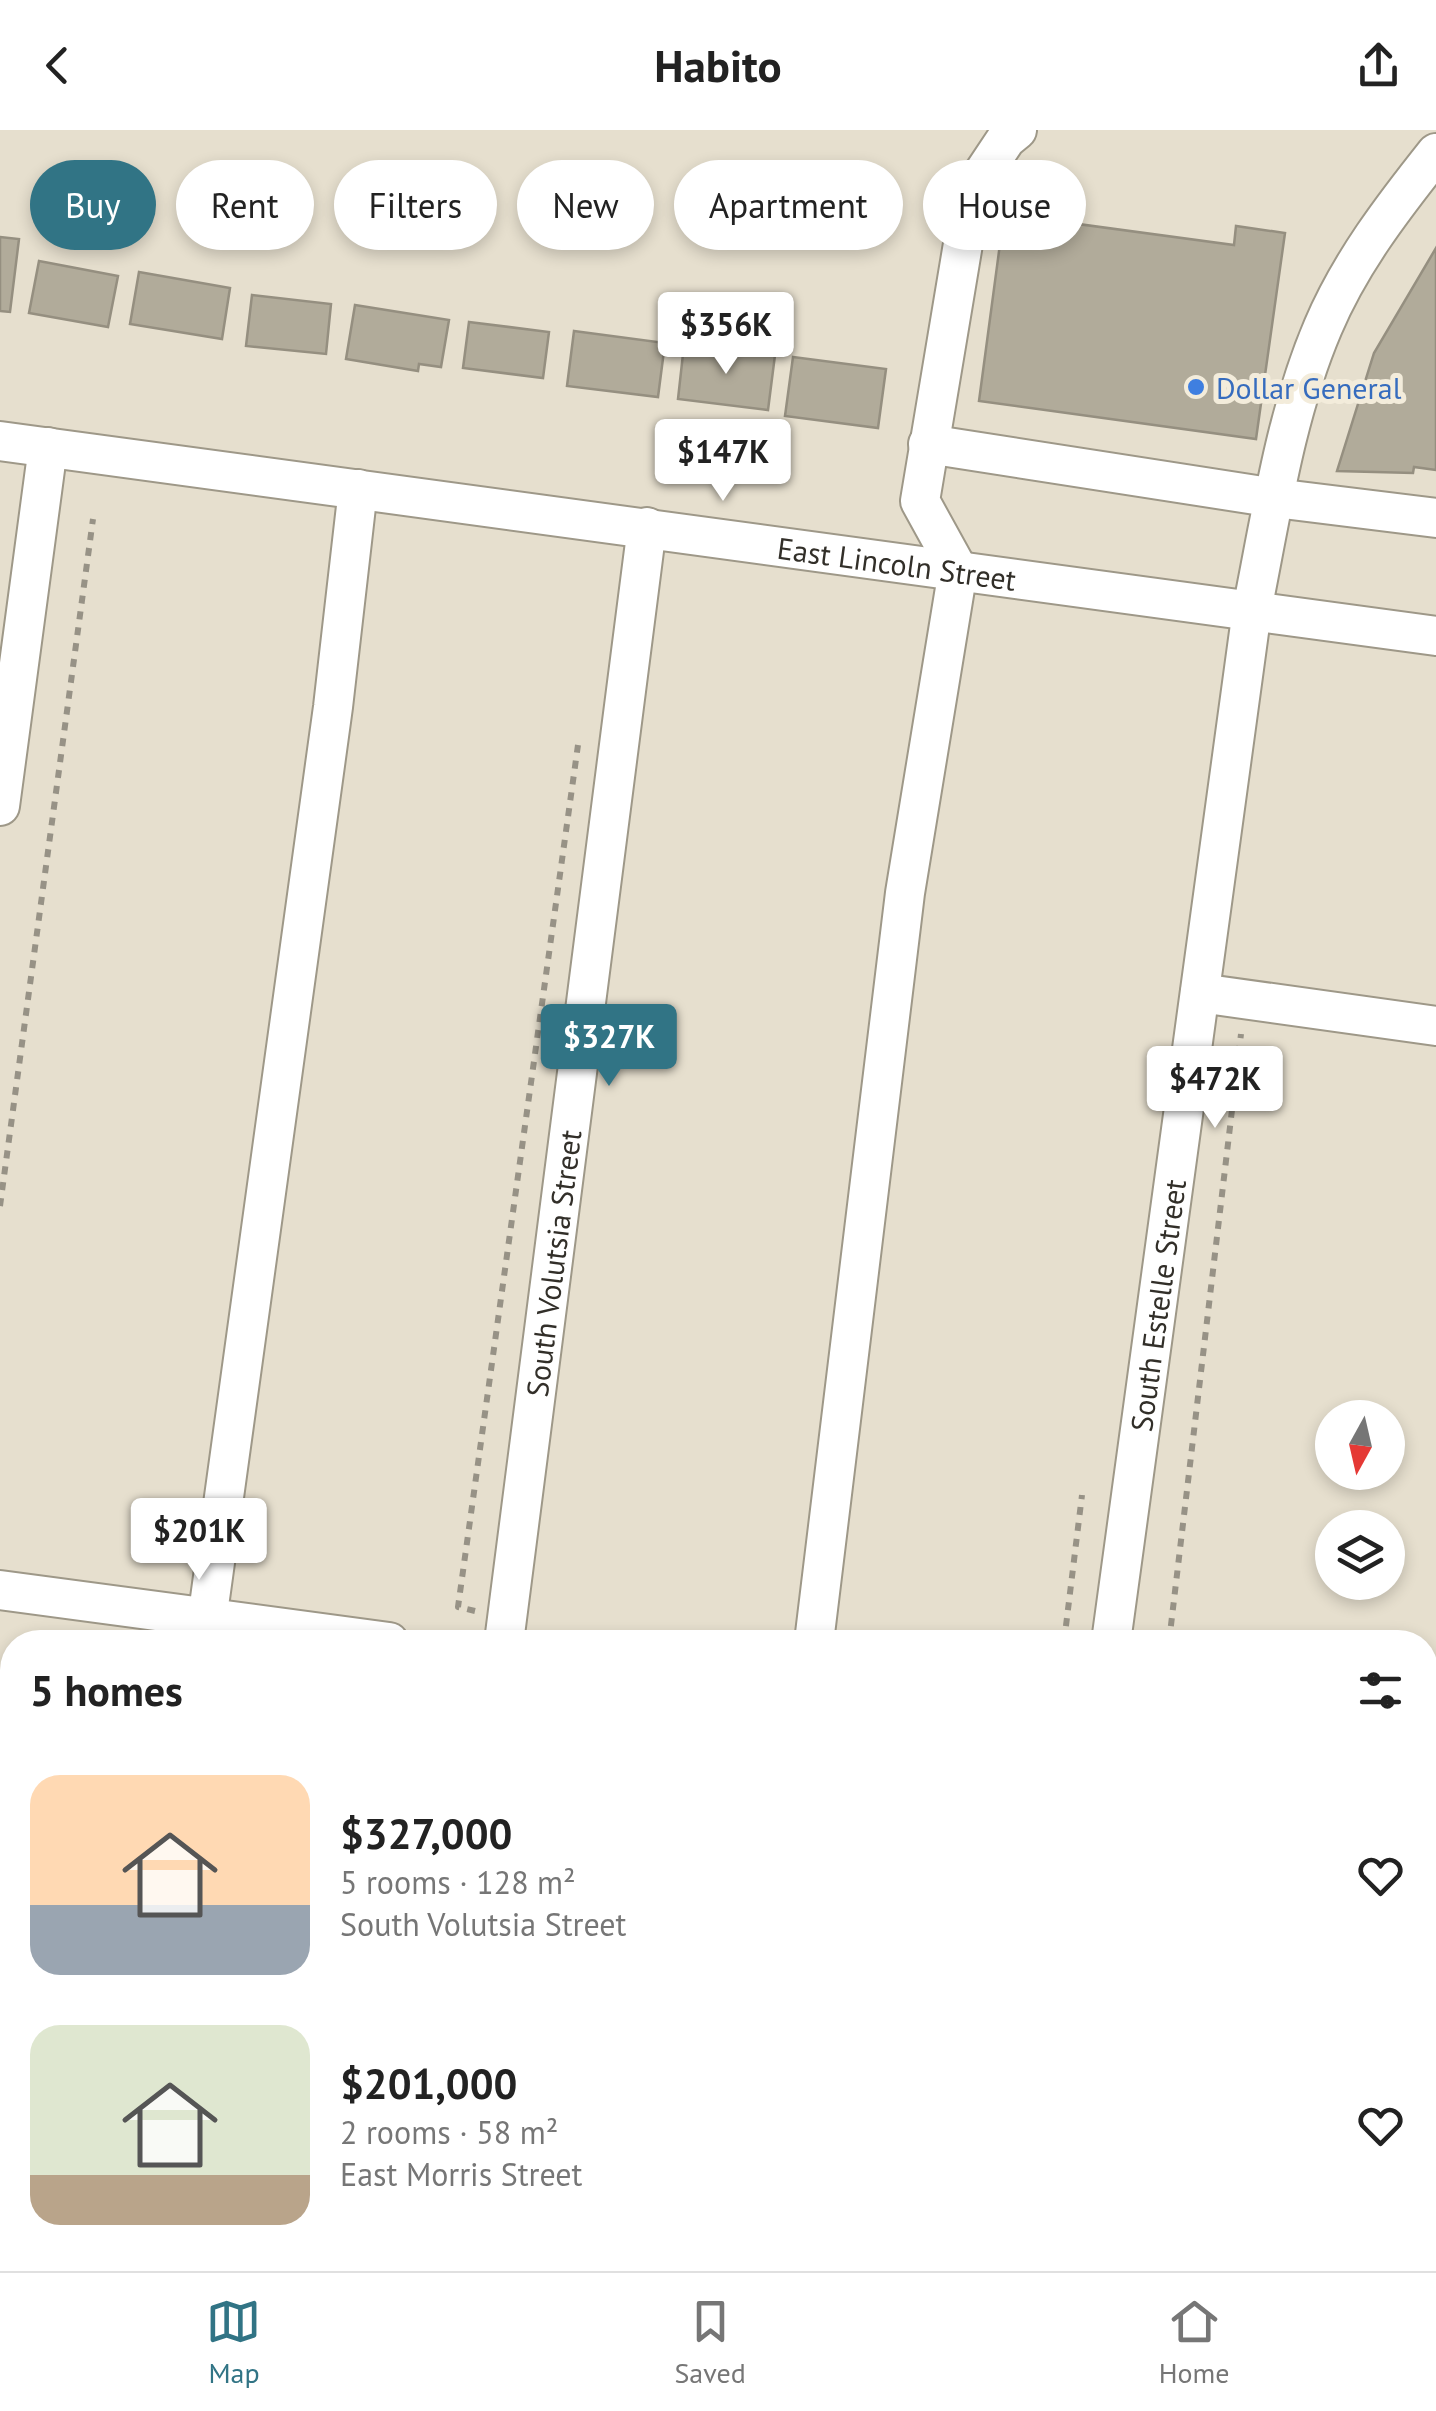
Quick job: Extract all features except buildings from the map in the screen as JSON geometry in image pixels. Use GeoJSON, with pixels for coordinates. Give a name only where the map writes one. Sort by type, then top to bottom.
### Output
{"type":"FeatureCollection","features":[{"type":"Feature","properties":{"kind":"street"},"geometry":{"type":"LineString","coordinates":[[815,1630],[905,893],[958,570],[920,502],[972,190],[1016,130]]}},
{"type":"Feature","properties":{"kind":"street","name":"South Estelle Street"},"geometry":{"type":"LineString","coordinates":[[1113,1630],[1252,610],[1275,498],[1303,382],[1323,326],[1352,268],[1436,153]]}},
{"type":"Feature","properties":{"kind":"street","name":"East Lincoln Street"},"geometry":{"type":"LineString","coordinates":[[0,441],[1436,636]]}},
{"type":"Feature","properties":{"kind":"street"},"geometry":{"type":"LineString","coordinates":[[928,444],[1275,498],[1436,518]]}},
{"type":"Feature","properties":{"kind":"street"},"geometry":{"type":"LineString","coordinates":[[0,806],[48,448]]}},
{"type":"Feature","properties":{"kind":"street"},"geometry":{"type":"LineString","coordinates":[[0,1590],[205,1630],[332,707],[358,488]]}},
{"type":"Feature","properties":{"kind":"street","name":"South Volutsia Street"},"geometry":{"type":"LineString","coordinates":[[506,1630],[647,527]]}},
{"type":"Feature","properties":{"kind":"street"},"geometry":{"type":"LineString","coordinates":[[1200,994],[1436,1026]]}},
{"type":"Feature","properties":{"kind":"path"},"geometry":{"type":"LineString","coordinates":[[0,1206],[93,519]]}},
{"type":"Feature","properties":{"kind":"path"},"geometry":{"type":"LineString","coordinates":[[476,1611],[458,1606],[580,727]]}},
{"type":"Feature","properties":{"kind":"path"},"geometry":{"type":"LineString","coordinates":[[1169,1630],[1242,1034]]}},
{"type":"Feature","properties":{"kind":"path"},"geometry":{"type":"LineString","coordinates":[[1065,1630],[1082,1495]]}},
{"type":"Feature","properties":{"kind":"place","name":"Dollar General"},"geometry":{"type":"Point","coordinates":[1196,387]}}]}
